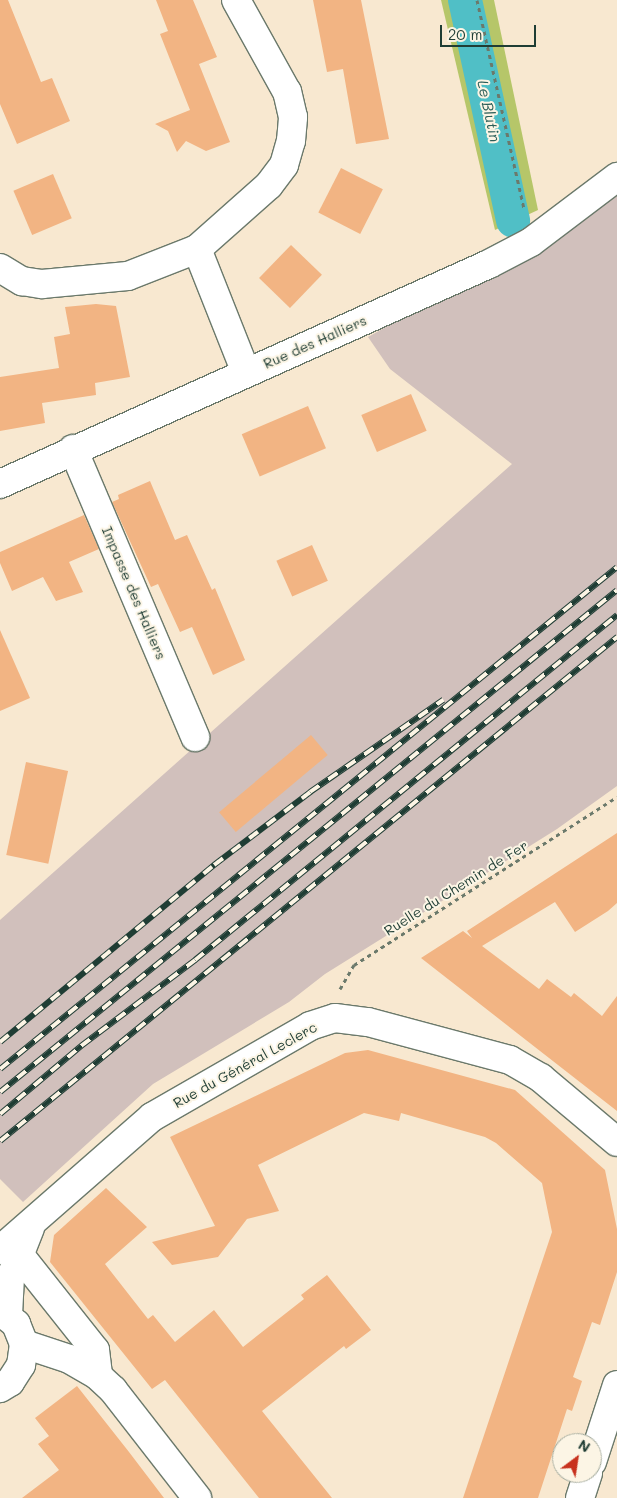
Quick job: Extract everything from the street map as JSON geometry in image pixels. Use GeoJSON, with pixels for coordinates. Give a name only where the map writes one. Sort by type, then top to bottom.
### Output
{"type":"FeatureCollection","features":[{"type":"Feature","properties":{"kind":"main road"},"geometry":{"type":"LineString","coordinates":[[0,268],[22,281],[42,284],[119,276],[198,249],[269,185],[284,165],[292,141],[293,117],[288,92],[236,0]]}},
{"type":"Feature","properties":{"kind":"main road","name":"Rue des Halliers"},"geometry":{"type":"LineString","coordinates":[[0,484],[73,449],[421,297],[531,242],[614,186]]}},
{"type":"Feature","properties":{"kind":"main road"},"geometry":{"type":"LineString","coordinates":[[198,249],[246,373]]}},
{"type":"Feature","properties":{"kind":"main road","name":"Impasse des Halliers"},"geometry":{"type":"LineString","coordinates":[[73,449],[195,737]]}},
{"type":"Feature","properties":{"kind":"main road","name":"Rue du Général Leclerc"},"geometry":{"type":"LineString","coordinates":[[4,1313],[10,1279],[9,1251],[32,1225],[152,1117],[310,1026],[335,1018],[368,1022],[510,1060],[541,1078],[617,1142]]}},
{"type":"Feature","properties":{"kind":"main road"},"geometry":{"type":"LineString","coordinates":[[9,1251],[95,1350],[98,1376]]}},
{"type":"Feature","properties":{"kind":"main road"},"geometry":{"type":"LineString","coordinates":[[0,1388],[10,1382],[21,1365],[24,1344],[16,1324],[4,1313]]}},
{"type":"Feature","properties":{"kind":"main road"},"geometry":{"type":"LineString","coordinates":[[24,1344],[69,1359],[98,1376],[113,1390],[197,1498]]}},
{"type":"Feature","properties":{"kind":"main road"},"geometry":{"type":"LineString","coordinates":[[601,1433],[617,1385]]}},
{"type":"Feature","properties":{"kind":"main road"},"geometry":{"type":"LineString","coordinates":[[580,1498],[585,1483]]}},
{"type":"Feature","properties":{"kind":"path"},"geometry":{"type":"LineString","coordinates":[[476,0],[531,242]]}},
{"type":"Feature","properties":{"kind":"path","name":"Ruelle du Chemin de Fer"},"geometry":{"type":"LineString","coordinates":[[335,1018],[339,991],[354,965],[617,797]]}},
{"type":"Feature","properties":{"kind":"shaded area"},"geometry":{"type":"Polygon","coordinates":[[[617,194],[617,786],[557,829],[325,974],[289,1002],[153,1084],[23,1202],[0,1179],[0,920],[512,464],[390,369],[368,337],[596,210],[617,194]]]}},
{"type":"Feature","properties":{"kind":"green space"},"geometry":{"type":"Polygon","coordinates":[[[441,0],[494,0],[538,210],[495,230],[441,0]]]}},
{"type":"Feature","properties":{"kind":"building"},"geometry":{"type":"Polygon","coordinates":[[[0,0],[8,0],[41,82],[52,78],[70,121],[17,144],[0,104],[0,0]]]}},
{"type":"Feature","properties":{"kind":"building"},"geometry":{"type":"Polygon","coordinates":[[[156,0],[193,0],[217,57],[199,64],[230,142],[206,151],[186,141],[177,152],[168,131],[155,124],[190,110],[160,34],[168,31],[156,0]]]}},
{"type":"Feature","properties":{"kind":"building"},"geometry":{"type":"Polygon","coordinates":[[[313,0],[361,0],[389,139],[356,144],[343,69],[327,72],[313,0]]]}},
{"type":"Feature","properties":{"kind":"building"},"geometry":{"type":"Polygon","coordinates":[[[341,168],[383,189],[360,234],[318,213],[341,168]]]}},
{"type":"Feature","properties":{"kind":"building"},"geometry":{"type":"Polygon","coordinates":[[[53,174],[72,218],[32,235],[13,191],[53,174]]]}},
{"type":"Feature","properties":{"kind":"building"},"geometry":{"type":"Polygon","coordinates":[[[291,245],[322,275],[290,308],[259,278],[291,245]]]}},
{"type":"Feature","properties":{"kind":"building"},"geometry":{"type":"Polygon","coordinates":[[[96,304],[116,306],[130,377],[95,383],[96,395],[42,403],[45,423],[0,431],[0,377],[59,368],[54,337],[70,334],[65,307],[96,304]]]}},
{"type":"Feature","properties":{"kind":"building"},"geometry":{"type":"Polygon","coordinates":[[[411,394],[427,431],[377,452],[361,415],[411,394]]]}},
{"type":"Feature","properties":{"kind":"building"},"geometry":{"type":"Polygon","coordinates":[[[308,406],[326,448],[260,476],[242,434],[308,406]]]}},
{"type":"Feature","properties":{"kind":"building"},"geometry":{"type":"Polygon","coordinates":[[[150,481],[175,540],[187,535],[212,590],[215,588],[245,660],[213,675],[192,627],[180,632],[158,584],[151,587],[112,502],[119,499],[118,495],[150,481]]]}},
{"type":"Feature","properties":{"kind":"building"},"geometry":{"type":"Polygon","coordinates":[[[84,515],[99,549],[69,562],[83,592],[56,601],[43,577],[12,591],[0,563],[0,552],[84,515]]]}},
{"type":"Feature","properties":{"kind":"building"},"geometry":{"type":"Polygon","coordinates":[[[312,545],[328,581],[292,596],[276,561],[312,545]]]}},
{"type":"Feature","properties":{"kind":"building"},"geometry":{"type":"Polygon","coordinates":[[[0,630],[30,698],[0,711],[0,630]]]}},
{"type":"Feature","properties":{"kind":"building"},"geometry":{"type":"Polygon","coordinates":[[[311,735],[328,755],[236,832],[219,812],[311,735]]]}},
{"type":"Feature","properties":{"kind":"building"},"geometry":{"type":"Polygon","coordinates":[[[26,762],[68,771],[48,864],[6,855],[26,762]]]}},
{"type":"Feature","properties":{"kind":"building"},"geometry":{"type":"Polygon","coordinates":[[[617,833],[617,903],[608,911],[575,932],[555,902],[482,946],[539,989],[547,979],[571,997],[574,993],[602,1016],[617,996],[617,1111],[421,958],[463,931],[472,938],[467,931],[617,833]]]}},
{"type":"Feature","properties":{"kind":"building"},"geometry":{"type":"Polygon","coordinates":[[[368,1050],[515,1090],[605,1170],[617,1229],[617,1272],[600,1325],[592,1322],[573,1377],[582,1381],[572,1411],[567,1409],[559,1433],[552,1433],[552,1455],[538,1498],[463,1498],[552,1232],[542,1183],[496,1143],[485,1137],[401,1113],[399,1121],[364,1113],[258,1165],[279,1211],[247,1219],[218,1257],[172,1265],[152,1242],[215,1226],[170,1137],[345,1053],[368,1050]]]}},
{"type":"Feature","properties":{"kind":"building"},"geometry":{"type":"Polygon","coordinates":[[[106,1188],[147,1227],[105,1264],[148,1319],[153,1315],[175,1342],[214,1310],[243,1347],[304,1299],[301,1295],[327,1275],[371,1330],[346,1349],[344,1346],[262,1411],[332,1498],[259,1498],[165,1380],[152,1389],[50,1262],[54,1235],[106,1188]]]}},
{"type":"Feature","properties":{"kind":"building"},"geometry":{"type":"Polygon","coordinates":[[[77,1386],[164,1498],[22,1498],[59,1470],[38,1444],[49,1436],[35,1418],[77,1386]]]}},
{"type":"Feature","properties":{"kind":"waterway","name":"Le Blutin"},"geometry":{"type":"LineString","coordinates":[[465,0],[513,221]]}},
{"type":"Feature","properties":{"kind":"railway"},"geometry":{"type":"LineString","coordinates":[[0,1069],[617,567]]}},
{"type":"Feature","properties":{"kind":"railway"},"geometry":{"type":"LineString","coordinates":[[0,1092],[617,590]]}},
{"type":"Feature","properties":{"kind":"railway"},"geometry":{"type":"LineString","coordinates":[[0,1114],[81,1046],[195,960],[617,615]]}},
{"type":"Feature","properties":{"kind":"railway"},"geometry":{"type":"LineString","coordinates":[[0,1141],[617,637]]}},
{"type":"Feature","properties":{"kind":"railway"},"geometry":{"type":"LineString","coordinates":[[0,1042],[214,865],[310,792],[443,700]]}}]}
